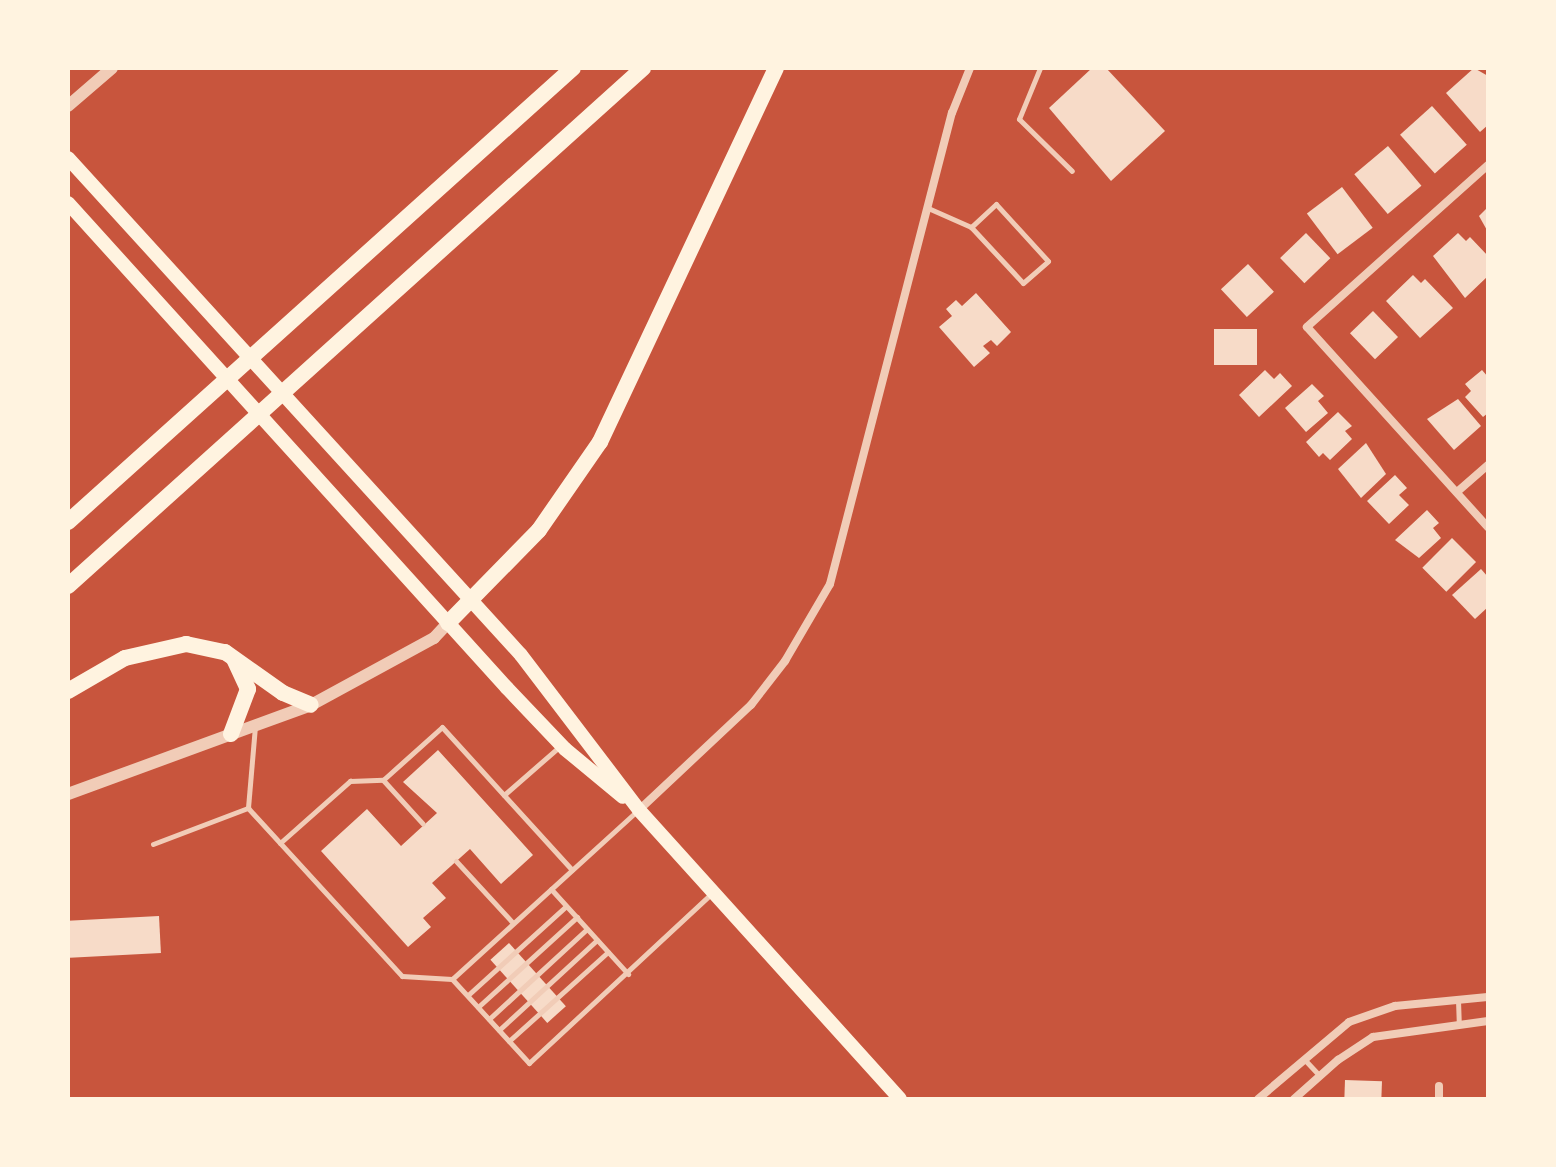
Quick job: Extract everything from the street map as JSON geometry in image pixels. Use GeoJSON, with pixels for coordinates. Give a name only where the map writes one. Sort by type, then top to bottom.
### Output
{"type":"FeatureCollection","features":[{"type":"Feature","properties":{"kind":"highway"},"geometry":{"type":"LineString","coordinates":[[68,522],[573,68]]}},
{"type":"Feature","properties":{"kind":"highway"},"geometry":{"type":"LineString","coordinates":[[68,586],[643,68]]}},
{"type":"Feature","properties":{"kind":"highway"},"geometry":{"type":"LineString","coordinates":[[448,623],[539,530],[600,442],[776,68]]}},
{"type":"Feature","properties":{"kind":"highway"},"geometry":{"type":"LineString","coordinates":[[68,691],[153,648],[186,644],[225,652],[283,693],[311,705]]}},
{"type":"Feature","properties":{"kind":"highway"},"geometry":{"type":"LineString","coordinates":[[225,652],[248,683],[244,710],[231,734]]}},
{"type":"Feature","properties":{"kind":"main road"},"geometry":{"type":"LineString","coordinates":[[68,158],[215,315],[472,601],[583,730],[639,810],[900,1099]]}},
{"type":"Feature","properties":{"kind":"main road"},"geometry":{"type":"LineString","coordinates":[[68,203],[192,335],[561,745],[639,810]]}},
{"type":"Feature","properties":{"kind":"street"},"geometry":{"type":"LineString","coordinates":[[68,106],[112,68]]}},
{"type":"Feature","properties":{"kind":"street"},"geometry":{"type":"LineString","coordinates":[[639,810],[751,705],[785,661],[830,584],[928,208],[970,68]]}},
{"type":"Feature","properties":{"kind":"street"},"geometry":{"type":"LineString","coordinates":[[1488,165],[1307,327],[1488,527]]}},
{"type":"Feature","properties":{"kind":"street"},"geometry":{"type":"LineString","coordinates":[[1457,492],[1488,465]]}},
{"type":"Feature","properties":{"kind":"street"},"geometry":{"type":"LineString","coordinates":[[68,794],[311,705],[434,638],[448,623]]}},
{"type":"Feature","properties":{"kind":"street"},"geometry":{"type":"LineString","coordinates":[[1258,1099],[1331,1034],[1370,1013],[1488,997]]}},
{"type":"Feature","properties":{"kind":"street"},"geometry":{"type":"LineString","coordinates":[[1294,1099],[1373,1037],[1488,1021]]}},
{"type":"Feature","properties":{"kind":"street"},"geometry":{"type":"LineString","coordinates":[[1439,1086],[1439,1099]]}},
{"type":"Feature","properties":{"kind":"lane"},"geometry":{"type":"LineString","coordinates":[[1040,68],[1019,119],[1072,171]]}},
{"type":"Feature","properties":{"kind":"lane"},"geometry":{"type":"LineString","coordinates":[[928,208],[971,227],[1023,283],[1048,261],[996,204],[971,227]]}},
{"type":"Feature","properties":{"kind":"lane"},"geometry":{"type":"LineString","coordinates":[[255,725],[248,808],[402,976],[452,979],[529,1063],[713,892]]}},
{"type":"Feature","properties":{"kind":"lane"},"geometry":{"type":"LineString","coordinates":[[280,843],[350,781],[383,780],[442,727],[572,870]]}},
{"type":"Feature","properties":{"kind":"lane"},"geometry":{"type":"LineString","coordinates":[[504,795],[561,745]]}},
{"type":"Feature","properties":{"kind":"lane"},"geometry":{"type":"LineString","coordinates":[[383,780],[423,824]]}},
{"type":"Feature","properties":{"kind":"lane"},"geometry":{"type":"LineString","coordinates":[[153,844],[248,808]]}},
{"type":"Feature","properties":{"kind":"lane"},"geometry":{"type":"LineString","coordinates":[[452,979],[639,810]]}},
{"type":"Feature","properties":{"kind":"lane"},"geometry":{"type":"LineString","coordinates":[[456,861],[513,923]]}},
{"type":"Feature","properties":{"kind":"lane"},"geometry":{"type":"LineString","coordinates":[[551,889],[628,974]]}},
{"type":"Feature","properties":{"kind":"lane"},"geometry":{"type":"LineString","coordinates":[[468,995],[566,906]]}},
{"type":"Feature","properties":{"kind":"lane"},"geometry":{"type":"LineString","coordinates":[[478,1007],[577,917]]}},
{"type":"Feature","properties":{"kind":"lane"},"geometry":{"type":"LineString","coordinates":[[489,1019],[587,929]]}},
{"type":"Feature","properties":{"kind":"lane"},"geometry":{"type":"LineString","coordinates":[[499,1030],[597,940]]}},
{"type":"Feature","properties":{"kind":"lane"},"geometry":{"type":"LineString","coordinates":[[509,1041],[608,952]]}},
{"type":"Feature","properties":{"kind":"lane"},"geometry":{"type":"LineString","coordinates":[[1458,999],[1459,1023]]}},
{"type":"Feature","properties":{"kind":"lane"},"geometry":{"type":"LineString","coordinates":[[1303,1058],[1320,1076]]}},
{"type":"Feature","properties":{"kind":"building"},"geometry":{"type":"Polygon","coordinates":[[[1092,68],[1106,68],[1165,131],[1111,181],[1049,108],[1092,68]]]}},
{"type":"Feature","properties":{"kind":"building"},"geometry":{"type":"Polygon","coordinates":[[[1474,68],[1488,76],[1488,125],[1480,132],[1446,93],[1474,68]]]}},
{"type":"Feature","properties":{"kind":"building"},"geometry":{"type":"Polygon","coordinates":[[[1432,106],[1467,145],[1435,173],[1400,135],[1432,106]]]}},
{"type":"Feature","properties":{"kind":"building"},"geometry":{"type":"Polygon","coordinates":[[[1388,146],[1421,186],[1388,214],[1354,174],[1388,146]]]}},
{"type":"Feature","properties":{"kind":"building"},"geometry":{"type":"Polygon","coordinates":[[[1342,187],[1373,228],[1338,254],[1307,213],[1342,187]]]}},
{"type":"Feature","properties":{"kind":"building"},"geometry":{"type":"Polygon","coordinates":[[[1488,207],[1488,232],[1479,216],[1488,207]]]}},
{"type":"Feature","properties":{"kind":"building"},"geometry":{"type":"Polygon","coordinates":[[[1306,233],[1330,258],[1304,283],[1280,258],[1306,233]]]}},
{"type":"Feature","properties":{"kind":"building"},"geometry":{"type":"Polygon","coordinates":[[[1458,233],[1466,241],[1470,237],[1488,256],[1488,276],[1465,298],[1433,256],[1458,233]]]}},
{"type":"Feature","properties":{"kind":"building"},"geometry":{"type":"Polygon","coordinates":[[[1248,264],[1274,292],[1247,317],[1221,289],[1248,264]]]}},
{"type":"Feature","properties":{"kind":"building"},"geometry":{"type":"Polygon","coordinates":[[[1413,275],[1421,283],[1425,279],[1453,308],[1420,338],[1386,301],[1413,275]]]}},
{"type":"Feature","properties":{"kind":"building"},"geometry":{"type":"Polygon","coordinates":[[[976,293],[1011,332],[997,346],[991,340],[983,346],[990,353],[974,367],[939,327],[952,316],[946,309],[956,300],[962,306],[976,293]]]}},
{"type":"Feature","properties":{"kind":"building"},"geometry":{"type":"Polygon","coordinates":[[[1373,311],[1398,337],[1375,359],[1350,333],[1373,311]]]}},
{"type":"Feature","properties":{"kind":"building"},"geometry":{"type":"Polygon","coordinates":[[[1214,329],[1257,329],[1257,365],[1214,365],[1214,329]]]}},
{"type":"Feature","properties":{"kind":"building"},"geometry":{"type":"Polygon","coordinates":[[[1265,370],[1274,379],[1280,373],[1292,386],[1259,417],[1239,395],[1265,370]]]}},
{"type":"Feature","properties":{"kind":"building"},"geometry":{"type":"Polygon","coordinates":[[[1482,370],[1488,377],[1488,413],[1483,417],[1465,397],[1471,391],[1465,384],[1482,370]]]}},
{"type":"Feature","properties":{"kind":"building"},"geometry":{"type":"Polygon","coordinates":[[[1312,384],[1324,396],[1318,401],[1328,413],[1306,432],[1285,408],[1312,384]]]}},
{"type":"Feature","properties":{"kind":"building"},"geometry":{"type":"Polygon","coordinates":[[[1458,399],[1481,426],[1454,450],[1427,419],[1458,399]]]}},
{"type":"Feature","properties":{"kind":"building"},"geometry":{"type":"Polygon","coordinates":[[[1338,412],[1352,426],[1345,431],[1352,439],[1330,460],[1323,453],[1319,457],[1306,442],[1338,412]]]}},
{"type":"Feature","properties":{"kind":"building"},"geometry":{"type":"Polygon","coordinates":[[[1366,443],[1386,474],[1361,498],[1338,469],[1366,443]]]}},
{"type":"Feature","properties":{"kind":"building"},"geometry":{"type":"Polygon","coordinates":[[[1395,475],[1407,488],[1399,495],[1409,505],[1389,524],[1367,501],[1395,475]]]}},
{"type":"Feature","properties":{"kind":"building"},"geometry":{"type":"Polygon","coordinates":[[[1427,510],[1439,523],[1433,528],[1441,538],[1419,558],[1395,540],[1427,510]]]}},
{"type":"Feature","properties":{"kind":"building"},"geometry":{"type":"Polygon","coordinates":[[[1452,538],[1476,562],[1446,592],[1422,568],[1452,538]]]}},
{"type":"Feature","properties":{"kind":"building"},"geometry":{"type":"Polygon","coordinates":[[[1481,569],[1488,577],[1488,607],[1475,619],[1452,595],[1481,569]]]}},
{"type":"Feature","properties":{"kind":"building"},"geometry":{"type":"Polygon","coordinates":[[[438,750],[533,855],[501,884],[470,849],[432,883],[446,898],[423,918],[431,927],[408,947],[321,851],[367,809],[401,846],[437,813],[403,782],[438,750]]]}},
{"type":"Feature","properties":{"kind":"building"},"geometry":{"type":"Polygon","coordinates":[[[159,916],[161,953],[70,958],[68,921],[159,916]]]}},
{"type":"Feature","properties":{"kind":"building"},"geometry":{"type":"Polygon","coordinates":[[[509,943],[566,1006],[547,1023],[490,960],[509,943]]]}},
{"type":"Feature","properties":{"kind":"building"},"geometry":{"type":"Polygon","coordinates":[[[1345,1080],[1382,1081],[1381,1099],[1344,1099],[1345,1080]]]}}]}
